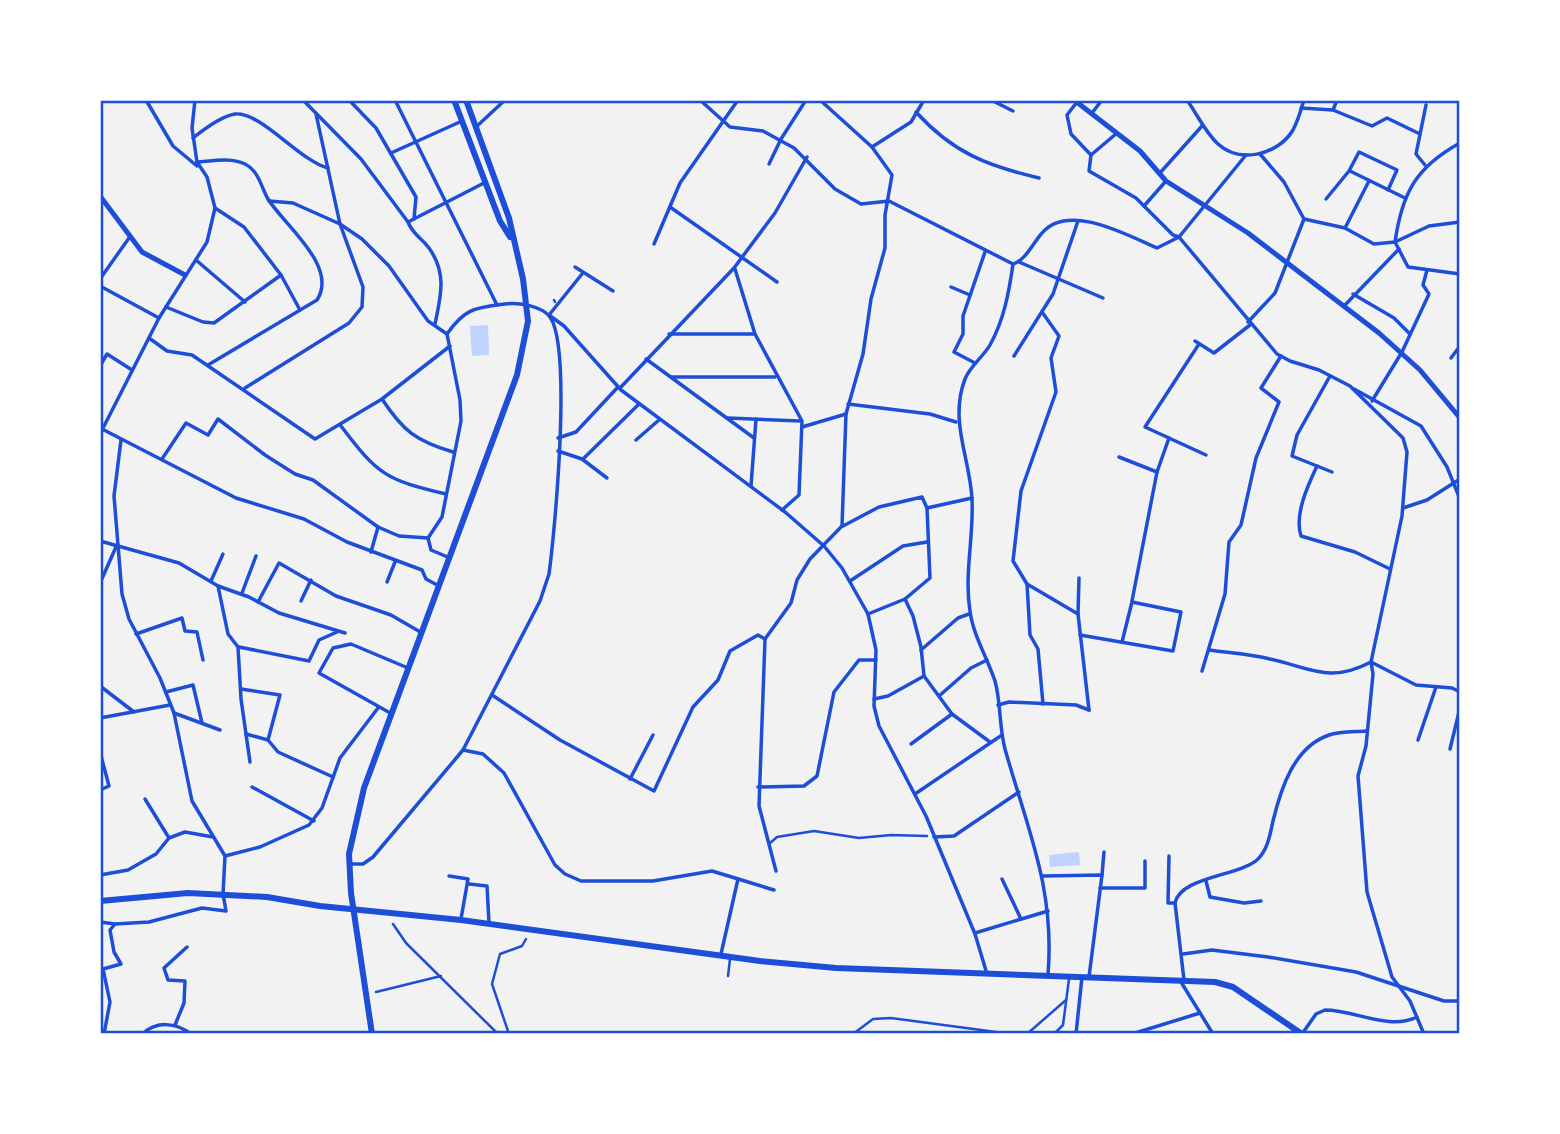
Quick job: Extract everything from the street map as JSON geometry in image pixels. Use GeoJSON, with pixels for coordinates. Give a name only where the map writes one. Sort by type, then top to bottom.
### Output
{"type":"FeatureCollection","features":[{"type":"Feature","properties":{"kind":"main road"},"geometry":{"type":"LineString","coordinates":[[454,100],[500,221],[513,242]]}},
{"type":"Feature","properties":{"kind":"main road"},"geometry":{"type":"LineString","coordinates":[[372,1034],[354,907],[350,839],[357,809],[517,375],[527,340],[528,306],[509,218],[466,100]]}},
{"type":"Feature","properties":{"kind":"main road"},"geometry":{"type":"LineString","coordinates":[[100,901],[223,894],[489,923],[848,969],[1215,982],[1233,987],[1300,1033]]}},
{"type":"Feature","properties":{"kind":"street"},"geometry":{"type":"LineString","coordinates":[[146,100],[173,146],[200,168]]}},
{"type":"Feature","properties":{"kind":"street"},"geometry":{"type":"LineString","coordinates":[[195,100],[193,138],[197,162],[206,177],[215,208],[207,242],[159,318],[101,431],[236,498],[304,519],[395,562],[422,570],[425,579],[439,586]]}},
{"type":"Feature","properties":{"kind":"street"},"geometry":{"type":"LineString","coordinates":[[303,100],[361,159],[408,222],[412,234],[428,246],[441,274],[443,287],[435,324]]}},
{"type":"Feature","properties":{"kind":"street"},"geometry":{"type":"LineString","coordinates":[[350,100],[376,128],[416,197],[414,219]]}},
{"type":"Feature","properties":{"kind":"street"},"geometry":{"type":"LineString","coordinates":[[395,100],[497,305]]}},
{"type":"Feature","properties":{"kind":"street"},"geometry":{"type":"LineString","coordinates":[[476,127],[505,100]]}},
{"type":"Feature","properties":{"kind":"street"},"geometry":{"type":"LineString","coordinates":[[701,100],[730,127],[763,131],[781,139],[807,157],[835,189],[860,204],[889,201],[1013,264],[1018,262],[1047,227],[1069,219],[1113,229],[1157,248],[1179,237],[1246,155]]}},
{"type":"Feature","properties":{"kind":"street"},"geometry":{"type":"LineString","coordinates":[[654,244],[680,183],[738,100]]}},
{"type":"Feature","properties":{"kind":"street"},"geometry":{"type":"LineString","coordinates":[[769,164],[781,139],[806,100]]}},
{"type":"Feature","properties":{"kind":"street"},"geometry":{"type":"LineString","coordinates":[[820,100],[872,148],[892,175],[885,215],[885,248],[872,299],[863,354],[846,414],[842,526]]}},
{"type":"Feature","properties":{"kind":"street"},"geometry":{"type":"LineString","coordinates":[[872,148],[911,122],[924,100]]}},
{"type":"Feature","properties":{"kind":"street"},"geometry":{"type":"LineString","coordinates":[[991,100],[1013,111]]}},
{"type":"Feature","properties":{"kind":"street"},"geometry":{"type":"LineString","coordinates":[[1092,113],[1102,100]]}},
{"type":"Feature","properties":{"kind":"street"},"geometry":{"type":"LineString","coordinates":[[1187,100],[1217,144],[1229,152],[1246,155],[1260,154],[1287,138],[1304,100]]}},
{"type":"Feature","properties":{"kind":"street"},"geometry":{"type":"LineString","coordinates":[[1333,110],[1337,100]]}},
{"type":"Feature","properties":{"kind":"street"},"geometry":{"type":"LineString","coordinates":[[1091,155],[1071,134],[1067,115],[1076,101],[1140,151],[1166,181],[1248,233],[1345,305],[1402,352],[1460,418]]}},
{"type":"Feature","properties":{"kind":"street"},"geometry":{"type":"LineString","coordinates":[[1425,165],[1416,154],[1426,105]]}},
{"type":"Feature","properties":{"kind":"street"},"geometry":{"type":"LineString","coordinates":[[1301,108],[1333,110],[1372,126],[1387,118],[1420,134]]}},
{"type":"Feature","properties":{"kind":"street"},"geometry":{"type":"LineString","coordinates":[[916,112],[947,142],[974,158],[992,167],[1039,178]]}},
{"type":"Feature","properties":{"kind":"street"},"geometry":{"type":"LineString","coordinates":[[193,138],[233,114],[241,114],[256,121],[314,165],[328,168]]}},
{"type":"Feature","properties":{"kind":"street"},"geometry":{"type":"LineString","coordinates":[[244,389],[349,323],[359,314],[364,301],[363,287],[340,225],[316,114]]}},
{"type":"Feature","properties":{"kind":"street"},"geometry":{"type":"LineString","coordinates":[[391,153],[463,121]]}},
{"type":"Feature","properties":{"kind":"street"},"geometry":{"type":"LineString","coordinates":[[1159,174],[1203,125]]}},
{"type":"Feature","properties":{"kind":"street"},"geometry":{"type":"LineString","coordinates":[[1117,133],[1091,155],[1089,172],[1136,198],[1173,235],[1179,237],[1249,323],[1281,356],[1330,376],[1421,426],[1454,483],[1460,499]]}},
{"type":"Feature","properties":{"kind":"street"},"geometry":{"type":"LineString","coordinates":[[1460,143],[1425,165],[1405,198],[1395,242],[1408,267],[1460,275]]}},
{"type":"Feature","properties":{"kind":"street"},"geometry":{"type":"LineString","coordinates":[[1326,199],[1349,171],[1359,152],[1396,170],[1388,190]]}},
{"type":"Feature","properties":{"kind":"street"},"geometry":{"type":"LineString","coordinates":[[1206,455],[1145,427],[1197,342],[1214,353],[1249,323],[1275,293],[1304,219],[1284,182],[1260,154]]}},
{"type":"Feature","properties":{"kind":"street"},"geometry":{"type":"LineString","coordinates":[[558,438],[576,432],[734,268],[741,255],[775,213],[807,157]]}},
{"type":"Feature","properties":{"kind":"street"},"geometry":{"type":"LineString","coordinates":[[197,162],[223,160],[246,164],[261,181],[269,201],[299,234],[320,274],[322,288],[319,298],[208,365]]}},
{"type":"Feature","properties":{"kind":"street"},"geometry":{"type":"LineString","coordinates":[[1349,171],[1405,198]]}},
{"type":"Feature","properties":{"kind":"street"},"geometry":{"type":"LineString","coordinates":[[1144,206],[1166,181]]}},
{"type":"Feature","properties":{"kind":"street"},"geometry":{"type":"LineString","coordinates":[[1345,228],[1369,181]]}},
{"type":"Feature","properties":{"kind":"street"},"geometry":{"type":"LineString","coordinates":[[408,222],[486,183]]}},
{"type":"Feature","properties":{"kind":"street"},"geometry":{"type":"LineString","coordinates":[[100,196],[129,238],[153,260],[185,275]]}},
{"type":"Feature","properties":{"kind":"street"},"geometry":{"type":"LineString","coordinates":[[269,201],[293,203],[340,225],[375,249],[421,313],[447,334],[460,400],[461,421],[442,517],[428,538],[431,550],[450,558]]}},
{"type":"Feature","properties":{"kind":"street"},"geometry":{"type":"LineString","coordinates":[[670,207],[777,282]]}},
{"type":"Feature","properties":{"kind":"street"},"geometry":{"type":"LineString","coordinates":[[215,208],[244,228],[281,275],[300,310]]}},
{"type":"Feature","properties":{"kind":"street"},"geometry":{"type":"LineString","coordinates":[[1304,219],[1345,228],[1374,244],[1395,242],[1429,226],[1460,222]]}},
{"type":"Feature","properties":{"kind":"street"},"geometry":{"type":"LineString","coordinates":[[1014,356],[1042,313],[1058,278],[1078,221]]}},
{"type":"Feature","properties":{"kind":"street"},"geometry":{"type":"LineString","coordinates":[[100,279],[129,238]]}},
{"type":"Feature","properties":{"kind":"street"},"geometry":{"type":"LineString","coordinates":[[1345,305],[1399,249]]}},
{"type":"Feature","properties":{"kind":"street"},"geometry":{"type":"LineString","coordinates":[[975,363],[954,352],[964,334],[963,316],[985,252]]}},
{"type":"Feature","properties":{"kind":"street"},"geometry":{"type":"LineString","coordinates":[[195,259],[245,302]]}},
{"type":"Feature","properties":{"kind":"street"},"geometry":{"type":"LineString","coordinates":[[1018,262],[1103,298]]}},
{"type":"Feature","properties":{"kind":"street"},"geometry":{"type":"LineString","coordinates":[[1013,264],[1009,296],[1000,322],[989,346],[965,379],[957,423],[972,498],[967,589],[970,613],[996,685],[1002,735],[1043,876],[1043,900],[1048,911],[1051,937],[1048,975]]}},
{"type":"Feature","properties":{"kind":"street"},"geometry":{"type":"LineString","coordinates":[[575,267],[582,274],[613,291]]}},
{"type":"Feature","properties":{"kind":"street"},"geometry":{"type":"LineString","coordinates":[[734,268],[755,334],[775,377],[802,421],[799,495],[782,510]]}},
{"type":"Feature","properties":{"kind":"street"},"geometry":{"type":"LineString","coordinates":[[1372,401],[1402,352],[1429,294],[1423,285],[1427,270]]}},
{"type":"Feature","properties":{"kind":"street"},"geometry":{"type":"LineString","coordinates":[[549,315],[582,274]]}},
{"type":"Feature","properties":{"kind":"street"},"geometry":{"type":"LineString","coordinates":[[166,307],[211,323],[281,275]]}},
{"type":"Feature","properties":{"kind":"street"},"geometry":{"type":"LineString","coordinates":[[100,286],[159,318]]}},
{"type":"Feature","properties":{"kind":"street"},"geometry":{"type":"LineString","coordinates":[[951,287],[970,295]]}},
{"type":"Feature","properties":{"kind":"street"},"geometry":{"type":"LineString","coordinates":[[1353,294],[1394,318],[1410,334]]}},
{"type":"Feature","properties":{"kind":"street"},"geometry":{"type":"LineString","coordinates":[[447,334],[464,312],[497,305],[517,302],[549,315],[564,326],[619,388],[751,486],[824,545],[850,581],[868,614],[876,660],[874,699],[879,726],[934,837],[975,933],[987,974]]}},
{"type":"Feature","properties":{"kind":"street"},"geometry":{"type":"LineString","coordinates":[[1042,313],[1059,336],[1051,358],[1056,392],[1021,491],[1013,561],[1027,584],[1030,635],[1038,649],[1043,704]]}},
{"type":"Feature","properties":{"kind":"street"},"geometry":{"type":"LineString","coordinates":[[350,864],[363,864],[373,857],[463,750],[547,585],[554,524],[561,356],[549,315]]}},
{"type":"Feature","properties":{"kind":"street"},"geometry":{"type":"LineString","coordinates":[[669,334],[755,334]]}},
{"type":"Feature","properties":{"kind":"street"},"geometry":{"type":"LineString","coordinates":[[149,338],[167,351],[192,355],[311,438],[320,438],[382,399],[450,346]]}},
{"type":"Feature","properties":{"kind":"street"},"geometry":{"type":"LineString","coordinates":[[1451,358],[1460,346]]}},
{"type":"Feature","properties":{"kind":"street"},"geometry":{"type":"LineString","coordinates":[[100,366],[107,354],[132,370]]}},
{"type":"Feature","properties":{"kind":"street"},"geometry":{"type":"LineString","coordinates":[[1202,671],[1226,594],[1229,542],[1241,525],[1256,458],[1279,401],[1261,388],[1281,356]]}},
{"type":"Feature","properties":{"kind":"street"},"geometry":{"type":"LineString","coordinates":[[646,359],[754,438]]}},
{"type":"Feature","properties":{"kind":"street"},"geometry":{"type":"LineString","coordinates":[[1330,376],[1297,435],[1293,456],[1332,472]]}},
{"type":"Feature","properties":{"kind":"street"},"geometry":{"type":"LineString","coordinates":[[669,377],[775,377]]}},
{"type":"Feature","properties":{"kind":"street"},"geometry":{"type":"LineString","coordinates":[[1350,386],[1403,438],[1407,453],[1403,508],[1371,662],[1373,674],[1367,731],[1358,776],[1367,892],[1392,977],[1418,1017],[1424,1034]]}},
{"type":"Feature","properties":{"kind":"street"},"geometry":{"type":"LineString","coordinates":[[382,399],[404,429],[423,443],[453,452]]}},
{"type":"Feature","properties":{"kind":"street"},"geometry":{"type":"LineString","coordinates":[[583,459],[639,404]]}},
{"type":"Feature","properties":{"kind":"street"},"geometry":{"type":"LineString","coordinates":[[848,404],[930,414],[957,423]]}},
{"type":"Feature","properties":{"kind":"street"},"geometry":{"type":"LineString","coordinates":[[802,427],[846,414]]}},
{"type":"Feature","properties":{"kind":"street"},"geometry":{"type":"LineString","coordinates":[[726,418],[802,421]]}},
{"type":"Feature","properties":{"kind":"street"},"geometry":{"type":"LineString","coordinates":[[162,459],[186,423],[208,435],[218,419],[265,455],[295,474],[313,480],[378,527],[399,536],[428,538]]}},
{"type":"Feature","properties":{"kind":"street"},"geometry":{"type":"LineString","coordinates":[[751,486],[756,419]]}},
{"type":"Feature","properties":{"kind":"street"},"geometry":{"type":"LineString","coordinates":[[636,440],[659,420]]}},
{"type":"Feature","properties":{"kind":"street"},"geometry":{"type":"LineString","coordinates":[[340,425],[369,462],[397,483],[446,494]]}},
{"type":"Feature","properties":{"kind":"street"},"geometry":{"type":"LineString","coordinates":[[1122,642],[1157,472],[1169,439]]}},
{"type":"Feature","properties":{"kind":"street"},"geometry":{"type":"LineString","coordinates":[[100,922],[149,922],[202,908],[226,911],[223,894],[225,856],[192,801],[174,713],[136,634],[122,594],[114,496],[121,440]]}},
{"type":"Feature","properties":{"kind":"street"},"geometry":{"type":"LineString","coordinates":[[557,451],[583,459],[607,478]]}},
{"type":"Feature","properties":{"kind":"street"},"geometry":{"type":"LineString","coordinates":[[1119,457],[1157,472]]}},
{"type":"Feature","properties":{"kind":"street"},"geometry":{"type":"LineString","coordinates":[[1317,466],[1305,491],[1301,536],[1355,552],[1390,569]]}},
{"type":"Feature","properties":{"kind":"street"},"geometry":{"type":"LineString","coordinates":[[1403,508],[1427,500],[1460,479]]}},
{"type":"Feature","properties":{"kind":"street"},"geometry":{"type":"LineString","coordinates":[[776,871],[759,806],[758,787],[764,711],[765,639],[791,603],[797,580],[810,559],[842,526],[879,507],[922,497],[927,508],[930,578],[905,598],[868,614]]}},
{"type":"Feature","properties":{"kind":"street"},"geometry":{"type":"LineString","coordinates":[[927,508],[972,498]]}},
{"type":"Feature","properties":{"kind":"street"},"geometry":{"type":"LineString","coordinates":[[372,552],[378,527]]}},
{"type":"Feature","properties":{"kind":"street"},"geometry":{"type":"LineString","coordinates":[[100,541],[179,563],[218,586],[242,594],[279,613],[345,633]]}},
{"type":"Feature","properties":{"kind":"street"},"geometry":{"type":"LineString","coordinates":[[850,581],[903,546],[928,542]]}},
{"type":"Feature","properties":{"kind":"street"},"geometry":{"type":"LineString","coordinates":[[100,583],[117,545]]}},
{"type":"Feature","properties":{"kind":"street"},"geometry":{"type":"LineString","coordinates":[[211,581],[223,554]]}},
{"type":"Feature","properties":{"kind":"street"},"geometry":{"type":"LineString","coordinates":[[242,594],[256,556]]}},
{"type":"Feature","properties":{"kind":"street"},"geometry":{"type":"LineString","coordinates":[[387,582],[395,562]]}},
{"type":"Feature","properties":{"kind":"street"},"geometry":{"type":"LineString","coordinates":[[258,602],[279,564],[336,596],[391,615],[422,633]]}},
{"type":"Feature","properties":{"kind":"street"},"geometry":{"type":"LineString","coordinates":[[998,705],[1076,705],[1089,710],[1078,614],[1079,579]]}},
{"type":"Feature","properties":{"kind":"street"},"geometry":{"type":"LineString","coordinates":[[301,601],[311,580]]}},
{"type":"Feature","properties":{"kind":"street"},"geometry":{"type":"LineString","coordinates":[[1027,584],[1078,614]]}},
{"type":"Feature","properties":{"kind":"street"},"geometry":{"type":"LineString","coordinates":[[218,586],[229,634],[238,647],[250,762]]}},
{"type":"Feature","properties":{"kind":"street"},"geometry":{"type":"LineString","coordinates":[[905,598],[914,616],[924,676],[952,715],[990,742]]}},
{"type":"Feature","properties":{"kind":"street"},"geometry":{"type":"LineString","coordinates":[[1080,635],[1173,651],[1181,612],[1132,602]]}},
{"type":"Feature","properties":{"kind":"street"},"geometry":{"type":"LineString","coordinates":[[921,650],[958,618],[970,613]]}},
{"type":"Feature","properties":{"kind":"street"},"geometry":{"type":"LineString","coordinates":[[136,634],[182,618],[185,631],[197,632],[203,660]]}},
{"type":"Feature","properties":{"kind":"street"},"geometry":{"type":"LineString","coordinates":[[238,647],[309,661],[319,640],[339,632]]}},
{"type":"Feature","properties":{"kind":"street"},"geometry":{"type":"LineString","coordinates":[[492,695],[560,740],[654,791],[694,707],[718,680],[730,651],[758,635],[765,639]]}},
{"type":"Feature","properties":{"kind":"street"},"geometry":{"type":"LineString","coordinates":[[392,714],[318,673],[333,648],[351,644],[408,668]]}},
{"type":"Feature","properties":{"kind":"street"},"geometry":{"type":"LineString","coordinates":[[1208,650],[1270,659],[1311,672],[1349,674],[1371,662]]}},
{"type":"Feature","properties":{"kind":"street"},"geometry":{"type":"LineString","coordinates":[[758,787],[804,786],[817,776],[834,692],[859,660],[876,660]]}},
{"type":"Feature","properties":{"kind":"street"},"geometry":{"type":"LineString","coordinates":[[939,696],[971,668],[987,660]]}},
{"type":"Feature","properties":{"kind":"street"},"geometry":{"type":"LineString","coordinates":[[1371,662],[1416,685],[1452,688],[1460,692]]}},
{"type":"Feature","properties":{"kind":"street"},"geometry":{"type":"LineString","coordinates":[[874,699],[888,696],[924,676]]}},
{"type":"Feature","properties":{"kind":"street"},"geometry":{"type":"LineString","coordinates":[[166,692],[193,685],[202,723]]}},
{"type":"Feature","properties":{"kind":"street"},"geometry":{"type":"LineString","coordinates":[[100,686],[134,712]]}},
{"type":"Feature","properties":{"kind":"street"},"geometry":{"type":"LineString","coordinates":[[1418,740],[1436,687]]}},
{"type":"Feature","properties":{"kind":"street"},"geometry":{"type":"LineString","coordinates":[[241,689],[280,695],[268,740]]}},
{"type":"Feature","properties":{"kind":"street"},"geometry":{"type":"LineString","coordinates":[[100,718],[171,705]]}},
{"type":"Feature","properties":{"kind":"street"},"geometry":{"type":"LineString","coordinates":[[225,856],[261,847],[314,821],[340,758],[378,708]]}},
{"type":"Feature","properties":{"kind":"street"},"geometry":{"type":"LineString","coordinates":[[1450,749],[1460,708]]}},
{"type":"Feature","properties":{"kind":"street"},"geometry":{"type":"LineString","coordinates":[[174,713],[220,730]]}},
{"type":"Feature","properties":{"kind":"street"},"geometry":{"type":"LineString","coordinates":[[911,744],[952,715]]}},
{"type":"Feature","properties":{"kind":"street"},"geometry":{"type":"LineString","coordinates":[[1213,1034],[1182,980],[1183,954],[1175,903],[1182,890],[1240,868],[1261,855],[1269,841],[1290,772],[1310,745],[1332,733],[1367,731]]}},
{"type":"Feature","properties":{"kind":"street"},"geometry":{"type":"LineString","coordinates":[[246,734],[268,740],[278,752],[333,777]]}},
{"type":"Feature","properties":{"kind":"street"},"geometry":{"type":"LineString","coordinates":[[631,779],[653,735]]}},
{"type":"Feature","properties":{"kind":"street"},"geometry":{"type":"LineString","coordinates":[[915,794],[1002,735]]}},
{"type":"Feature","properties":{"kind":"street"},"geometry":{"type":"LineString","coordinates":[[463,750],[484,754],[504,773],[555,865],[565,874],[581,881],[653,881],[712,871],[774,890]]}},
{"type":"Feature","properties":{"kind":"street"},"geometry":{"type":"LineString","coordinates":[[100,752],[108,781],[108,786],[100,790]]}},
{"type":"Feature","properties":{"kind":"street"},"geometry":{"type":"LineString","coordinates":[[252,787],[314,821]]}},
{"type":"Feature","properties":{"kind":"street"},"geometry":{"type":"LineString","coordinates":[[934,837],[954,836],[1019,792]]}},
{"type":"Feature","properties":{"kind":"street"},"geometry":{"type":"LineString","coordinates":[[145,799],[169,838]]}},
{"type":"Feature","properties":{"kind":"street"},"geometry":{"type":"LineString","coordinates":[[309,825],[313,830]]}},
{"type":"Feature","properties":{"kind":"street"},"geometry":{"type":"LineString","coordinates":[[769,844],[777,837],[814,831],[859,838],[927,836]]}},
{"type":"Feature","properties":{"kind":"street"},"geometry":{"type":"LineString","coordinates":[[100,875],[128,870],[156,854],[169,838],[185,832],[215,838]]}},
{"type":"Feature","properties":{"kind":"street"},"geometry":{"type":"LineString","coordinates":[[1076,1034],[1104,852]]}},
{"type":"Feature","properties":{"kind":"street"},"geometry":{"type":"LineString","coordinates":[[1168,856],[1168,903],[1175,903]]}},
{"type":"Feature","properties":{"kind":"street"},"geometry":{"type":"LineString","coordinates":[[1100,887],[1145,888],[1146,861]]}},
{"type":"Feature","properties":{"kind":"street"},"geometry":{"type":"LineString","coordinates":[[1043,876],[1102,875]]}},
{"type":"Feature","properties":{"kind":"street"},"geometry":{"type":"LineString","coordinates":[[449,877],[468,878],[461,920]]}},
{"type":"Feature","properties":{"kind":"street"},"geometry":{"type":"LineString","coordinates":[[1002,878],[1021,919]]}},
{"type":"Feature","properties":{"kind":"street"},"geometry":{"type":"LineString","coordinates":[[721,954],[738,879]]}},
{"type":"Feature","properties":{"kind":"street"},"geometry":{"type":"LineString","coordinates":[[1206,880],[1210,897],[1244,903],[1261,901]]}},
{"type":"Feature","properties":{"kind":"street"},"geometry":{"type":"LineString","coordinates":[[469,884],[487,886],[489,923]]}},
{"type":"Feature","properties":{"kind":"street"},"geometry":{"type":"LineString","coordinates":[[975,933],[1048,911]]}},
{"type":"Feature","properties":{"kind":"street"},"geometry":{"type":"LineString","coordinates":[[104,1034],[110,1002],[103,970],[121,964],[110,939],[110,930],[115,924]]}},
{"type":"Feature","properties":{"kind":"street"},"geometry":{"type":"LineString","coordinates":[[393,924],[406,943],[441,976],[465,1005],[498,1034]]}},
{"type":"Feature","properties":{"kind":"street"},"geometry":{"type":"LineString","coordinates":[[509,1034],[492,984],[500,954],[522,946],[526,939]]}},
{"type":"Feature","properties":{"kind":"street"},"geometry":{"type":"LineString","coordinates":[[175,1025],[184,1003],[185,981],[168,980],[164,968],[187,947]]}},
{"type":"Feature","properties":{"kind":"street"},"geometry":{"type":"LineString","coordinates":[[1183,954],[1212,950],[1356,972],[1444,1001],[1460,1001]]}},
{"type":"Feature","properties":{"kind":"street"},"geometry":{"type":"LineString","coordinates":[[728,976],[731,956]]}},
{"type":"Feature","properties":{"kind":"street"},"geometry":{"type":"LineString","coordinates":[[376,992],[441,976]]}},
{"type":"Feature","properties":{"kind":"street"},"geometry":{"type":"LineString","coordinates":[[1054,1034],[1063,1025],[1069,976]]}},
{"type":"Feature","properties":{"kind":"street"},"geometry":{"type":"LineString","coordinates":[[1027,1034],[1066,1000]]}},
{"type":"Feature","properties":{"kind":"street"},"geometry":{"type":"LineString","coordinates":[[1300,1033],[1316,1014],[1325,1010],[1402,1023],[1418,1017]]}},
{"type":"Feature","properties":{"kind":"street"},"geometry":{"type":"LineString","coordinates":[[1132,1034],[1200,1013]]}},
{"type":"Feature","properties":{"kind":"street"},"geometry":{"type":"LineString","coordinates":[[853,1034],[873,1019],[891,1017],[1011,1034]]}},
{"type":"Feature","properties":{"kind":"street"},"geometry":{"type":"LineString","coordinates":[[142,1034],[156,1026],[175,1025],[191,1034]]}},
{"type":"Feature","properties":{"kind":"water"},"geometry":{"type":"Polygon","coordinates":[[[488,325],[489,355],[472,356],[470,326],[488,325]]]}},
{"type":"Feature","properties":{"kind":"water"},"geometry":{"type":"Polygon","coordinates":[[[1079,852],[1080,865],[1050,867],[1049,855],[1079,852]]]}}]}
